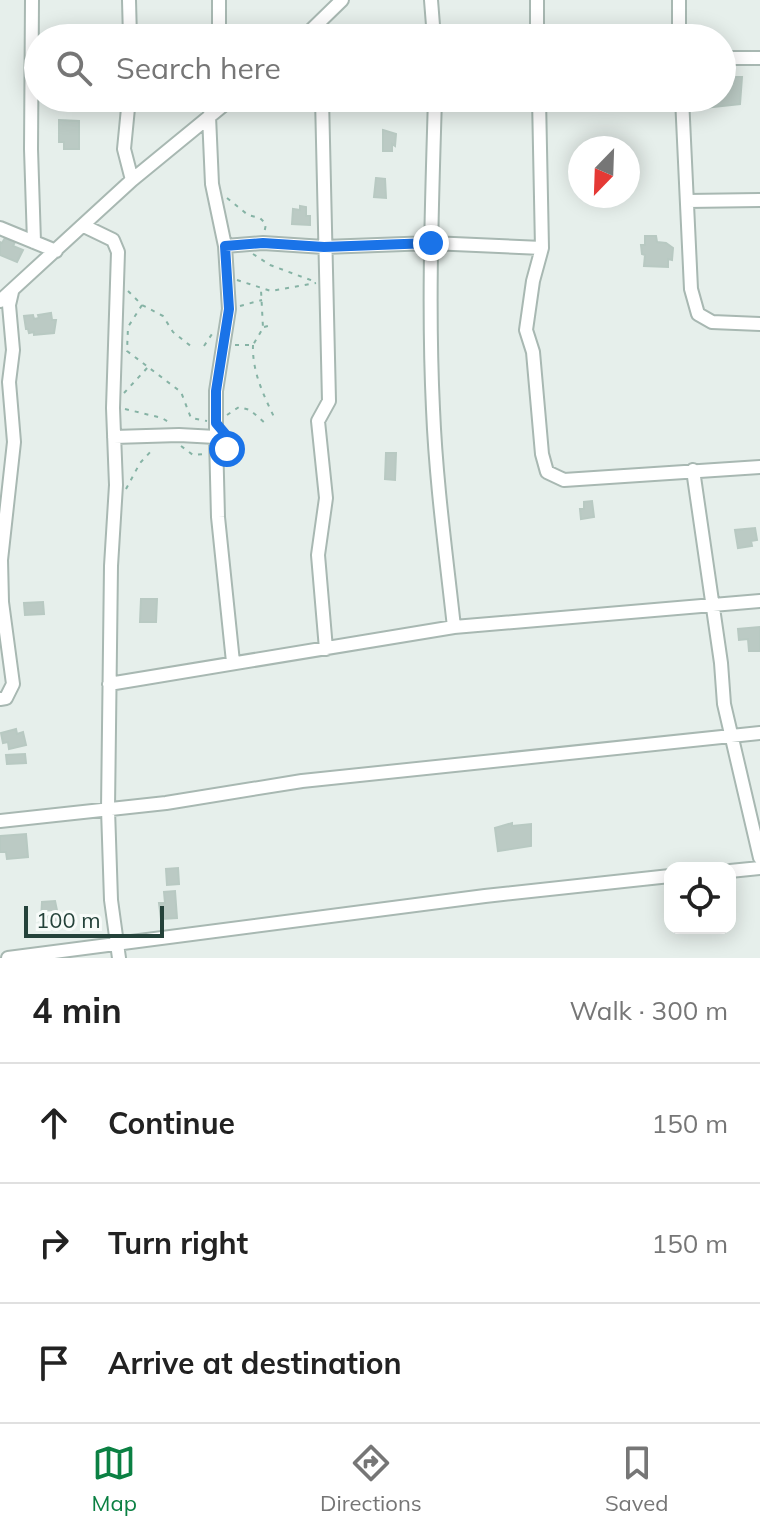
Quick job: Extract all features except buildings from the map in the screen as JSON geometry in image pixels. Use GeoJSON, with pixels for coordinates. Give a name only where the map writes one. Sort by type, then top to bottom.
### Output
{"type":"FeatureCollection","features":[{"type":"Feature","properties":{"kind":"street"},"geometry":{"type":"LineString","coordinates":[[32,0],[32,24]]}},
{"type":"Feature","properties":{"kind":"street"},"geometry":{"type":"LineString","coordinates":[[129,0],[130,24]]}},
{"type":"Feature","properties":{"kind":"street"},"geometry":{"type":"LineString","coordinates":[[219,0],[219,24]]}},
{"type":"Feature","properties":{"kind":"street"},"geometry":{"type":"LineString","coordinates":[[320,24],[342,0]]}},
{"type":"Feature","properties":{"kind":"street"},"geometry":{"type":"LineString","coordinates":[[431,0],[433,24]]}},
{"type":"Feature","properties":{"kind":"street"},"geometry":{"type":"LineString","coordinates":[[537,0],[537,24]]}},
{"type":"Feature","properties":{"kind":"street"},"geometry":{"type":"LineString","coordinates":[[679,0],[679,24]]}},
{"type":"Feature","properties":{"kind":"street"},"geometry":{"type":"LineString","coordinates":[[736,58],[760,58]]}},
{"type":"Feature","properties":{"kind":"street"},"geometry":{"type":"LineString","coordinates":[[31,112],[34,242]]}},
{"type":"Feature","properties":{"kind":"street"},"geometry":{"type":"LineString","coordinates":[[128,112],[124,149],[132,180]]}},
{"type":"Feature","properties":{"kind":"street"},"geometry":{"type":"LineString","coordinates":[[0,301],[210,112]]}},
{"type":"Feature","properties":{"kind":"street"},"geometry":{"type":"LineString","coordinates":[[216,112],[212,184],[225,246],[229,309],[216,391],[218,517],[233,662]]}},
{"type":"Feature","properties":{"kind":"street"},"geometry":{"type":"LineString","coordinates":[[323,112],[325,163],[321,284],[329,401],[318,421],[326,498],[318,555],[326,649]]}},
{"type":"Feature","properties":{"kind":"street"},"geometry":{"type":"LineString","coordinates":[[435,112],[431,243],[434,444],[454,627]]}},
{"type":"Feature","properties":{"kind":"street"},"geometry":{"type":"LineString","coordinates":[[539,112],[542,248],[533,281],[526,330],[533,352],[542,454],[547,472],[564,480],[760,467]]}},
{"type":"Feature","properties":{"kind":"street"},"geometry":{"type":"LineString","coordinates":[[683,112],[691,289],[698,314],[712,322],[760,324]]}},
{"type":"Feature","properties":{"kind":"street"},"geometry":{"type":"LineString","coordinates":[[687,201],[760,200]]}},
{"type":"Feature","properties":{"kind":"street"},"geometry":{"type":"LineString","coordinates":[[84,226],[116,243],[113,408],[116,485],[108,809],[119,958]]}},
{"type":"Feature","properties":{"kind":"street"},"geometry":{"type":"LineString","coordinates":[[0,228],[56,251]]}},
{"type":"Feature","properties":{"kind":"street"},"geometry":{"type":"LineString","coordinates":[[225,246],[263,243],[324,247],[431,243],[542,248]]}},
{"type":"Feature","properties":{"kind":"street"},"geometry":{"type":"LineString","coordinates":[[0,699],[6,698],[13,684],[2,602],[1,560],[14,442],[9,382],[13,350],[9,305],[12,292]]}},
{"type":"Feature","properties":{"kind":"street"},"geometry":{"type":"LineString","coordinates":[[114,437],[179,435],[216,430]]}},
{"type":"Feature","properties":{"kind":"street"},"geometry":{"type":"LineString","coordinates":[[693,470],[721,663],[724,704],[760,858]]}},
{"type":"Feature","properties":{"kind":"street"},"geometry":{"type":"LineString","coordinates":[[109,684],[454,627],[760,601]]}},
{"type":"Feature","properties":{"kind":"street"},"geometry":{"type":"LineString","coordinates":[[0,821],[166,803],[302,781],[760,733]]}},
{"type":"Feature","properties":{"kind":"street"},"geometry":{"type":"LineString","coordinates":[[736,870],[760,868]]}},
{"type":"Feature","properties":{"kind":"street"},"geometry":{"type":"LineString","coordinates":[[8,958],[485,896],[664,877]]}},
{"type":"Feature","properties":{"kind":"path"},"geometry":{"type":"LineString","coordinates":[[212,184],[234,206],[266,224],[263,243]]}},
{"type":"Feature","properties":{"kind":"path"},"geometry":{"type":"LineString","coordinates":[[242,245],[270,265],[321,284]]}},
{"type":"Feature","properties":{"kind":"path"},"geometry":{"type":"LineString","coordinates":[[226,276],[261,289],[284,291],[321,284]]}},
{"type":"Feature","properties":{"kind":"path"},"geometry":{"type":"LineString","coordinates":[[117,282],[142,305],[163,316],[173,332],[192,347]]}},
{"type":"Feature","properties":{"kind":"path"},"geometry":{"type":"LineString","coordinates":[[261,289],[263,328],[253,345],[253,358],[261,390],[275,419]]}},
{"type":"Feature","properties":{"kind":"path"},"geometry":{"type":"LineString","coordinates":[[142,305],[128,327],[127,351],[181,392],[191,418],[216,430],[239,407],[250,410],[265,423]]}},
{"type":"Feature","properties":{"kind":"path"},"geometry":{"type":"LineString","coordinates":[[263,328],[272,325]]}},
{"type":"Feature","properties":{"kind":"path"},"geometry":{"type":"LineString","coordinates":[[235,345],[253,345]]}},
{"type":"Feature","properties":{"kind":"path"},"geometry":{"type":"LineString","coordinates":[[149,366],[113,408],[162,418],[174,426],[179,435]]}},
{"type":"Feature","properties":{"kind":"path"},"geometry":{"type":"LineString","coordinates":[[191,418],[176,443],[193,455],[224,453],[227,449],[241,455]]}},
{"type":"Feature","properties":{"kind":"path"},"geometry":{"type":"LineString","coordinates":[[126,490],[140,463],[155,447]]}},
{"type":"Feature","properties":{"kind":"route"},"geometry":{"type":"LineString","coordinates":[[227,449],[227,436],[216,423],[216,391],[229,309],[225,246],[263,243],[324,247],[431,243]]}}]}
